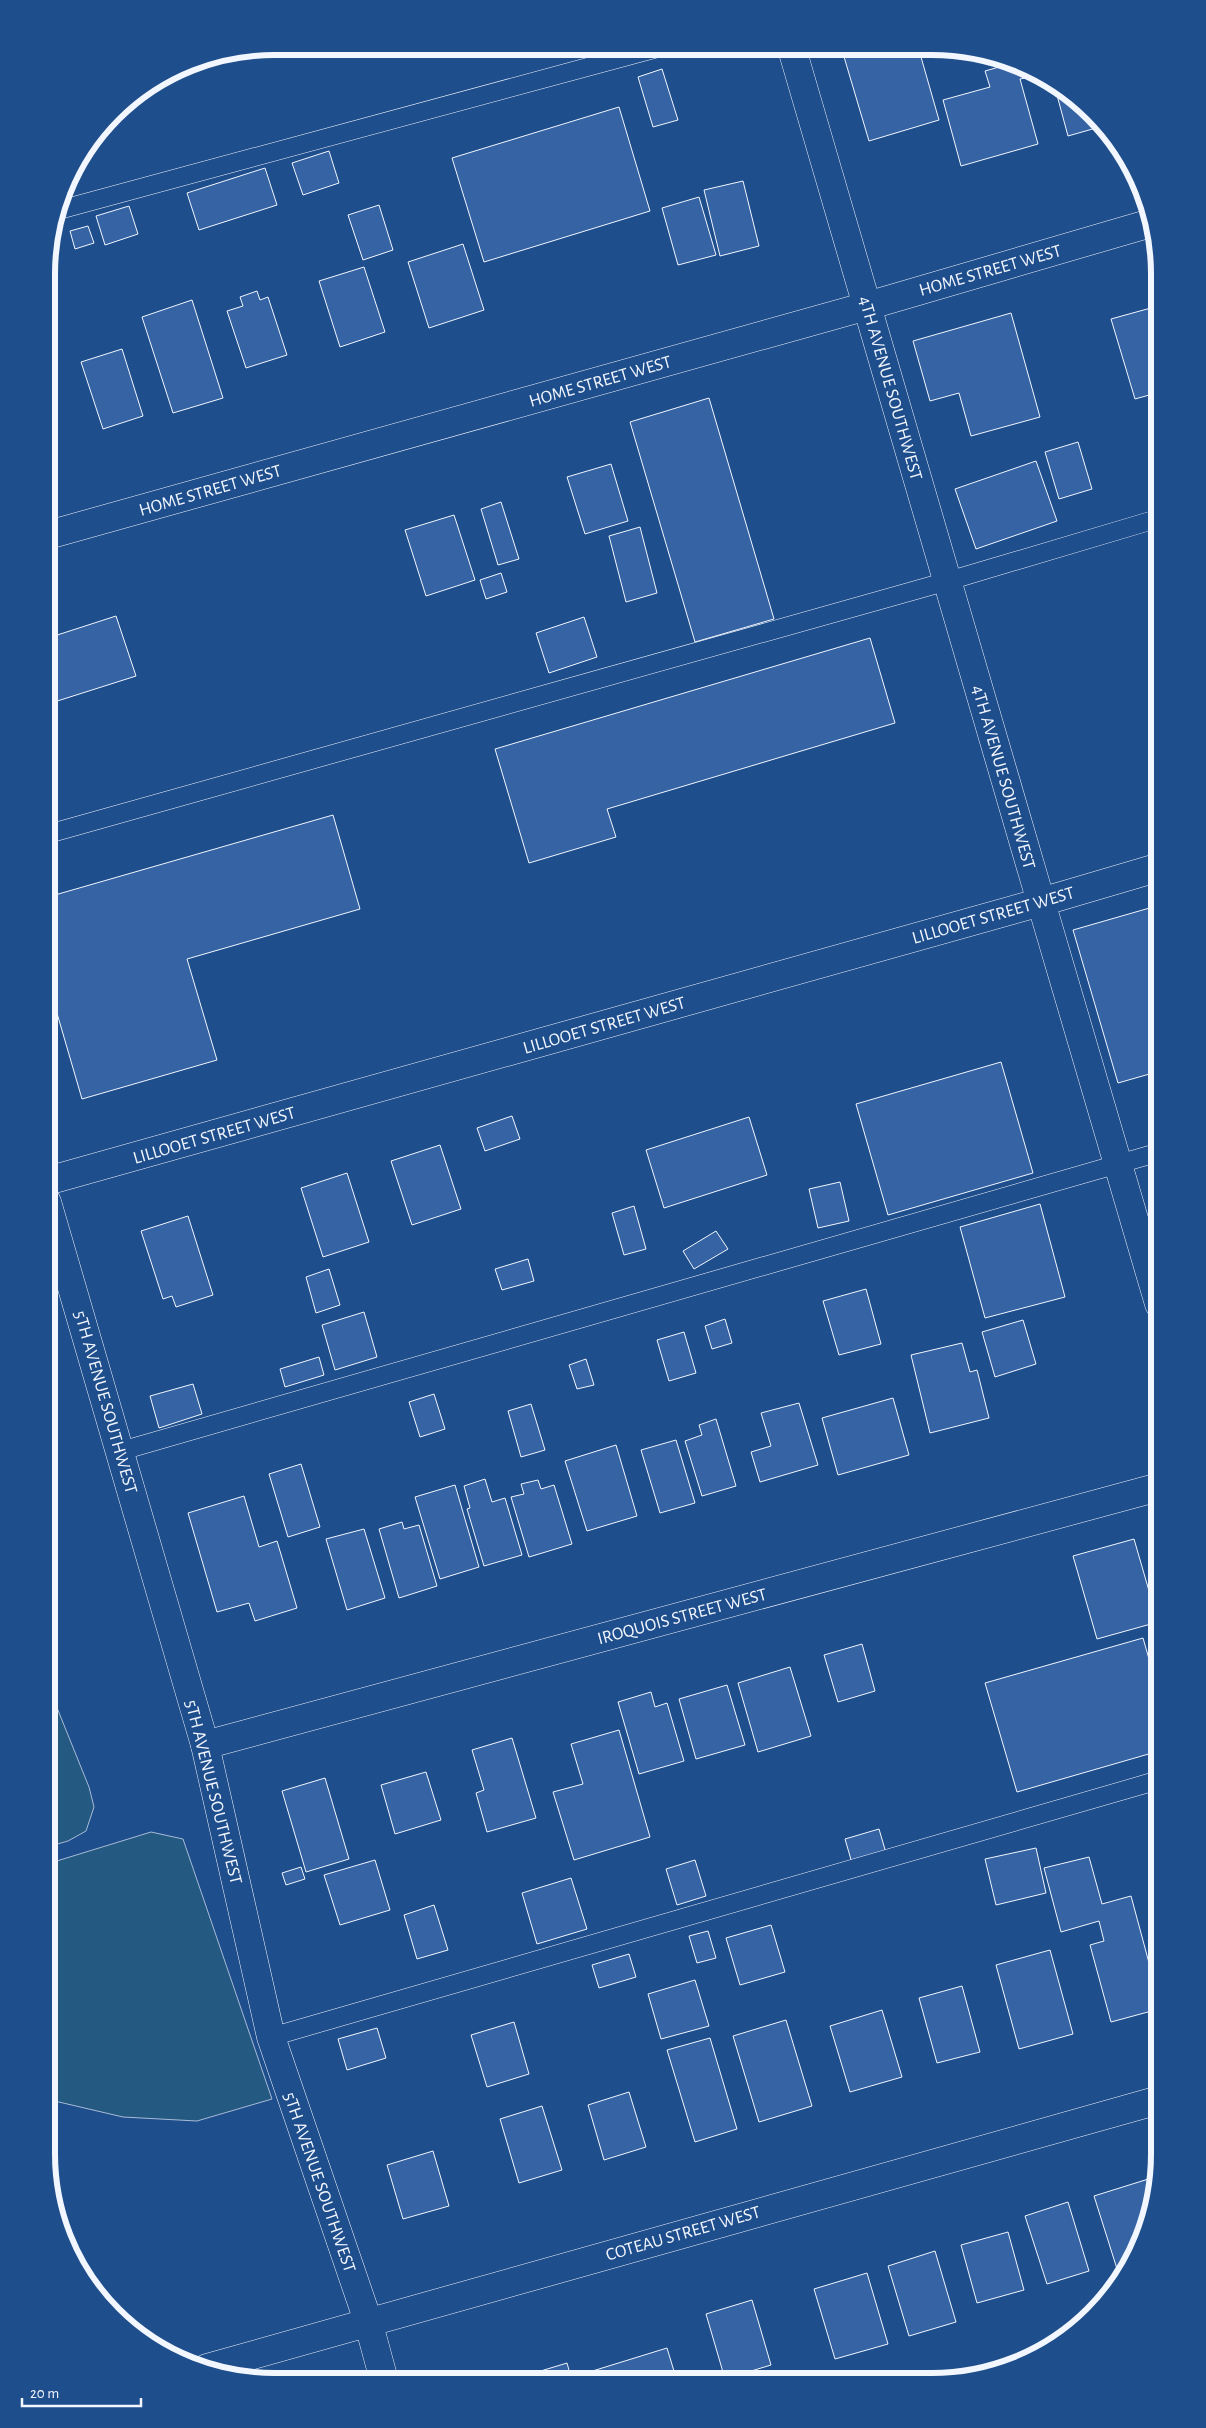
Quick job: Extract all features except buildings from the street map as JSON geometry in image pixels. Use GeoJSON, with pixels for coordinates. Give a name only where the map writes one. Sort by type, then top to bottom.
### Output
{"type":"FeatureCollection","features":[{"type":"Feature","properties":{"kind":"street","name":"4TH AVENUE SOUTHWEST"},"geometry":{"type":"LineString","coordinates":[[793,55],[1151,1272]]}},
{"type":"Feature","properties":{"kind":"street","name":"HOME STREET WEST"},"geometry":{"type":"LineString","coordinates":[[55,533],[867,306],[1146,225]]}},
{"type":"Feature","properties":{"kind":"street","name":"LILLOOET STREET WEST"},"geometry":{"type":"LineString","coordinates":[[55,1180],[1151,870]]}},
{"type":"Feature","properties":{"kind":"street","name":"5TH AVENUE SOUTHWEST"},"geometry":{"type":"LineString","coordinates":[[55,1229],[205,1745],[271,2037],[368,2321],[382,2373]]}},
{"type":"Feature","properties":{"kind":"street","name":"IROQUOIS STREET WEST"},"geometry":{"type":"LineString","coordinates":[[205,1745],[1151,1488]]}},
{"type":"Feature","properties":{"kind":"street","name":"COTEAU STREET WEST"},"geometry":{"type":"LineString","coordinates":[[216,2365],[368,2321],[1151,2102]]}},
{"type":"Feature","properties":{"kind":"lane"},"geometry":{"type":"LineString","coordinates":[[65,208],[632,55]]}},
{"type":"Feature","properties":{"kind":"lane"},"geometry":{"type":"LineString","coordinates":[[55,832],[948,581],[1151,521]]}},
{"type":"Feature","properties":{"kind":"lane"},"geometry":{"type":"LineString","coordinates":[[121,1451],[1151,1155]]}},
{"type":"Feature","properties":{"kind":"lane"},"geometry":{"type":"LineString","coordinates":[[271,2037],[1151,1782]]}},
{"type":"Feature","properties":{"kind":"shaded area"},"geometry":{"type":"Polygon","coordinates":[[[55,1703],[89,1787],[94,1807],[86,1831],[68,1841],[55,1845],[55,1703]]]}},
{"type":"Feature","properties":{"kind":"shaded area"},"geometry":{"type":"Polygon","coordinates":[[[151,1832],[183,1839],[272,2099],[197,2121],[123,2117],[55,2101],[55,1862],[151,1832]]]}}]}
